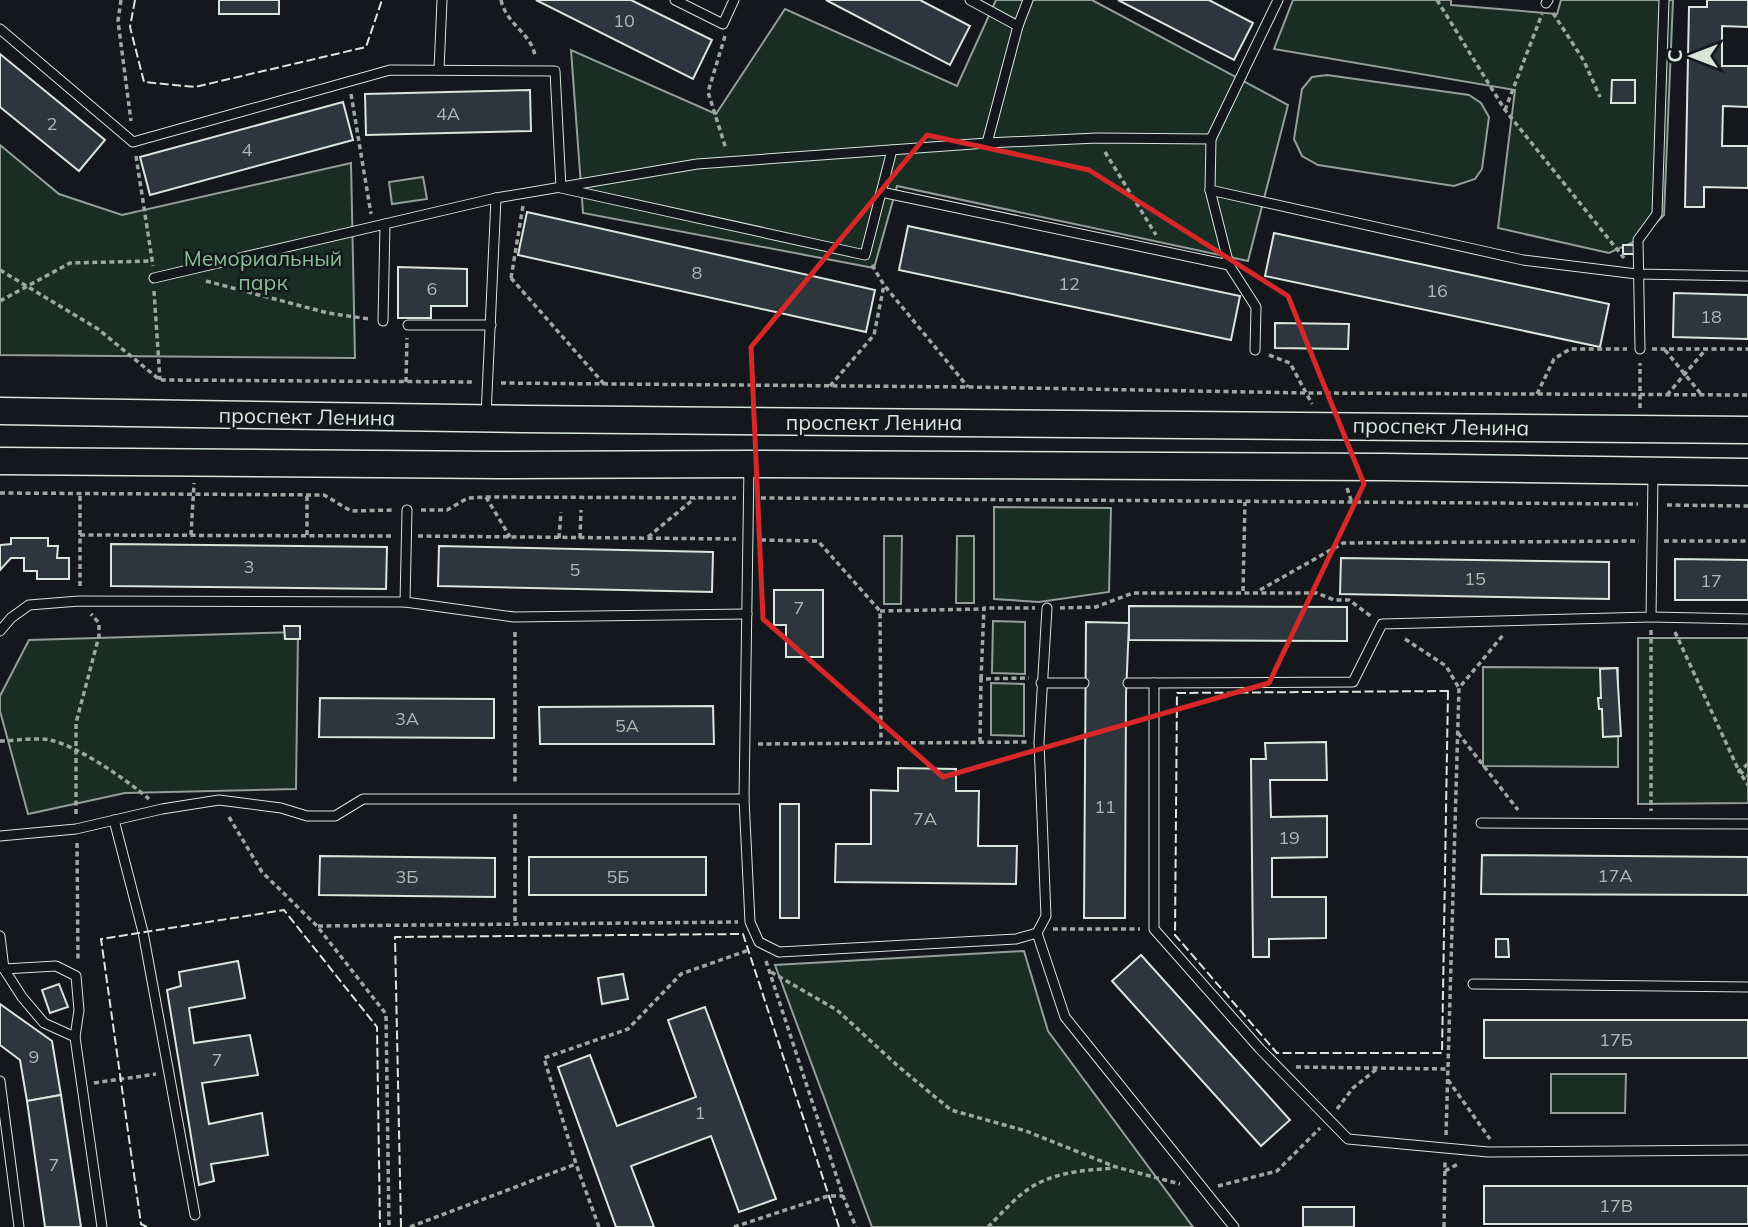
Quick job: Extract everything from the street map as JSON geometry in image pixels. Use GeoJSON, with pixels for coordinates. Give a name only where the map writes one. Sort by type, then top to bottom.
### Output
{"type":"FeatureCollection","features":[{"type":"Feature","properties":{"kind":"main road","name":"проспект Ленина"},"geometry":{"type":"LineString","coordinates":[[0,411],[1748,430]]}},
{"type":"Feature","properties":{"kind":"main road","name":"проспект Ленина"},"geometry":{"type":"LineString","coordinates":[[0,461],[1748,472]]}},
{"type":"Feature","properties":{"kind":"lane"},"geometry":{"type":"LineString","coordinates":[[439,70],[442,0]]}},
{"type":"Feature","properties":{"kind":"lane"},"geometry":{"type":"LineString","coordinates":[[675,0],[723,24],[734,0]]}},
{"type":"Feature","properties":{"kind":"lane"},"geometry":{"type":"LineString","coordinates":[[970,0],[1018,26]]}},
{"type":"Feature","properties":{"kind":"lane"},"geometry":{"type":"LineString","coordinates":[[987,143],[1018,26],[1028,0]]}},
{"type":"Feature","properties":{"kind":"lane"},"geometry":{"type":"LineString","coordinates":[[1255,350],[1256,307],[1228,265],[1210,190],[1211,139],[1278,0]]}},
{"type":"Feature","properties":{"kind":"lane"},"geometry":{"type":"LineString","coordinates":[[1640,349],[1638,240],[1657,214],[1664,0]]}},
{"type":"Feature","properties":{"kind":"lane"},"geometry":{"type":"LineString","coordinates":[[0,29],[133,142],[390,70],[555,71],[561,188]]}},
{"type":"Feature","properties":{"kind":"lane"},"geometry":{"type":"LineString","coordinates":[[154,278],[496,198],[697,164],[987,143],[1097,138],[1211,139]]}},
{"type":"Feature","properties":{"kind":"lane"},"geometry":{"type":"LineString","coordinates":[[561,188],[865,255],[892,150]]}},
{"type":"Feature","properties":{"kind":"lane"},"geometry":{"type":"LineString","coordinates":[[1210,190],[1523,260],[1637,274],[1748,276]]}},
{"type":"Feature","properties":{"kind":"lane"},"geometry":{"type":"LineString","coordinates":[[881,192],[1228,265]]}},
{"type":"Feature","properties":{"kind":"lane"},"geometry":{"type":"LineString","coordinates":[[485,418],[496,198]]}},
{"type":"Feature","properties":{"kind":"lane"},"geometry":{"type":"LineString","coordinates":[[383,321],[385,224]]}},
{"type":"Feature","properties":{"kind":"lane"},"geometry":{"type":"LineString","coordinates":[[408,325],[491,325]]}},
{"type":"Feature","properties":{"kind":"lane"},"geometry":{"type":"LineString","coordinates":[[749,464],[744,799],[750,922],[759,942],[779,952],[1016,939],[1037,933],[1046,916],[1039,742],[1047,608]]}},
{"type":"Feature","properties":{"kind":"lane"},"geometry":{"type":"LineString","coordinates":[[1651,617],[1653,471]]}},
{"type":"Feature","properties":{"kind":"lane"},"geometry":{"type":"LineString","coordinates":[[405,602],[407,510]]}},
{"type":"Feature","properties":{"kind":"lane"},"geometry":{"type":"LineString","coordinates":[[0,631],[11,618],[29,605],[79,601],[405,602],[514,617],[747,614]]}},
{"type":"Feature","properties":{"kind":"lane"},"geometry":{"type":"LineString","coordinates":[[1128,683],[1353,682],[1382,624],[1651,617],[1748,619]]}},
{"type":"Feature","properties":{"kind":"lane"},"geometry":{"type":"LineString","coordinates":[[1042,681],[1084,683]]}},
{"type":"Feature","properties":{"kind":"lane"},"geometry":{"type":"LineString","coordinates":[[1154,683],[1154,929],[1277,1066],[1349,1139],[1500,1152],[1748,1150]]}},
{"type":"Feature","properties":{"kind":"lane"},"geometry":{"type":"LineString","coordinates":[[0,836],[76,829],[162,809],[219,800],[281,808],[307,816],[335,816],[363,799],[744,799]]}},
{"type":"Feature","properties":{"kind":"lane"},"geometry":{"type":"LineString","coordinates":[[114,820],[143,932],[195,1215]]}},
{"type":"Feature","properties":{"kind":"lane"},"geometry":{"type":"LineString","coordinates":[[1481,823],[1748,824]]}},
{"type":"Feature","properties":{"kind":"lane"},"geometry":{"type":"LineString","coordinates":[[1037,933],[1065,1017],[1234,1227]]}},
{"type":"Feature","properties":{"kind":"lane"},"geometry":{"type":"LineString","coordinates":[[0,936],[4,969],[22,997],[44,1023],[75,1037]]}},
{"type":"Feature","properties":{"kind":"lane"},"geometry":{"type":"LineString","coordinates":[[4,969],[56,965],[76,976],[79,1010],[75,1037],[102,1227]]}},
{"type":"Feature","properties":{"kind":"lane"},"geometry":{"type":"LineString","coordinates":[[1473,984],[1748,987]]}},
{"type":"Feature","properties":{"kind":"lane"},"geometry":{"type":"LineString","coordinates":[[0,1081],[19,1227]]}},
{"type":"Feature","properties":{"kind":"path"},"geometry":{"type":"LineString","coordinates":[[121,0],[118,21],[154,278],[160,380]]}},
{"type":"Feature","properties":{"kind":"path"},"geometry":{"type":"LineString","coordinates":[[501,0],[503,12],[534,47],[537,71]]}},
{"type":"Feature","properties":{"kind":"path"},"geometry":{"type":"LineString","coordinates":[[1437,0],[1505,110],[1637,274]]}},
{"type":"Feature","properties":{"kind":"path"},"geometry":{"type":"LineString","coordinates":[[1505,110],[1547,1]]}},
{"type":"Feature","properties":{"kind":"path"},"geometry":{"type":"LineString","coordinates":[[1547,1],[1584,61],[1600,97]]}},
{"type":"Feature","properties":{"kind":"path"},"geometry":{"type":"LineString","coordinates":[[723,24],[725,39],[708,92],[730,162]]}},
{"type":"Feature","properties":{"kind":"path"},"geometry":{"type":"LineString","coordinates":[[349,81],[373,226]]}},
{"type":"Feature","properties":{"kind":"path"},"geometry":{"type":"LineString","coordinates":[[1097,138],[1166,252]]}},
{"type":"Feature","properties":{"kind":"path"},"geometry":{"type":"LineString","coordinates":[[527,194],[521,214],[512,278],[604,384]]}},
{"type":"Feature","properties":{"kind":"path"},"geometry":{"type":"LineString","coordinates":[[865,255],[884,285],[968,387]]}},
{"type":"Feature","properties":{"kind":"path"},"geometry":{"type":"LineString","coordinates":[[0,301],[70,263],[152,261]]}},
{"type":"Feature","properties":{"kind":"path"},"geometry":{"type":"LineString","coordinates":[[0,270],[98,329],[160,380],[968,387],[1307,393],[1748,395]]}},
{"type":"Feature","properties":{"kind":"path"},"geometry":{"type":"LineString","coordinates":[[175,273],[328,313],[383,321]]}},
{"type":"Feature","properties":{"kind":"path"},"geometry":{"type":"LineString","coordinates":[[830,387],[874,335],[884,285]]}},
{"type":"Feature","properties":{"kind":"path"},"geometry":{"type":"LineString","coordinates":[[406,382],[408,325]]}},
{"type":"Feature","properties":{"kind":"path"},"geometry":{"type":"LineString","coordinates":[[1536,394],[1554,359],[1570,349],[1748,349]]}},
{"type":"Feature","properties":{"kind":"path"},"geometry":{"type":"LineString","coordinates":[[1664,349],[1701,394]]}},
{"type":"Feature","properties":{"kind":"path"},"geometry":{"type":"LineString","coordinates":[[1667,395],[1706,349]]}},
{"type":"Feature","properties":{"kind":"path"},"geometry":{"type":"LineString","coordinates":[[1255,350],[1290,363],[1307,393]]}},
{"type":"Feature","properties":{"kind":"path"},"geometry":{"type":"LineString","coordinates":[[191,535],[194,478]]}},
{"type":"Feature","properties":{"kind":"path"},"geometry":{"type":"LineString","coordinates":[[0,493],[307,494],[324,495],[351,511],[447,510],[468,498],[486,497],[1748,506]]}},
{"type":"Feature","properties":{"kind":"path"},"geometry":{"type":"LineString","coordinates":[[76,976],[79,954],[76,723],[99,636],[99,623],[79,601],[80,494]]}},
{"type":"Feature","properties":{"kind":"path"},"geometry":{"type":"LineString","coordinates":[[307,494],[307,535]]}},
{"type":"Feature","properties":{"kind":"path"},"geometry":{"type":"LineString","coordinates":[[486,497],[510,537]]}},
{"type":"Feature","properties":{"kind":"path"},"geometry":{"type":"LineString","coordinates":[[647,538],[695,498]]}},
{"type":"Feature","properties":{"kind":"path"},"geometry":{"type":"LineString","coordinates":[[1243,592],[1245,502]]}},
{"type":"Feature","properties":{"kind":"path"},"geometry":{"type":"LineString","coordinates":[[580,538],[581,510]]}},
{"type":"Feature","properties":{"kind":"path"},"geometry":{"type":"LineString","coordinates":[[559,538],[561,512]]}},
{"type":"Feature","properties":{"kind":"path"},"geometry":{"type":"LineString","coordinates":[[80,535],[818,541],[880,611],[881,742]]}},
{"type":"Feature","properties":{"kind":"path"},"geometry":{"type":"LineString","coordinates":[[1259,592],[1343,544],[1748,541]]}},
{"type":"Feature","properties":{"kind":"path"},"geometry":{"type":"LineString","coordinates":[[880,611],[1096,607],[1133,593],[1318,593],[1334,600],[1349,600],[1446,666],[1459,688],[1444,1227]]}},
{"type":"Feature","properties":{"kind":"path"},"geometry":{"type":"LineString","coordinates":[[980,742],[984,608]]}},
{"type":"Feature","properties":{"kind":"path"},"geometry":{"type":"LineString","coordinates":[[514,617],[515,924]]}},
{"type":"Feature","properties":{"kind":"path"},"geometry":{"type":"LineString","coordinates":[[1651,617],[1651,823]]}},
{"type":"Feature","properties":{"kind":"path"},"geometry":{"type":"LineString","coordinates":[[1668,618],[1748,785]]}},
{"type":"Feature","properties":{"kind":"path"},"geometry":{"type":"LineString","coordinates":[[1459,688],[1515,622]]}},
{"type":"Feature","properties":{"kind":"path"},"geometry":{"type":"LineString","coordinates":[[981,679],[1042,681]]}},
{"type":"Feature","properties":{"kind":"path"},"geometry":{"type":"LineString","coordinates":[[1458,733],[1528,822]]}},
{"type":"Feature","properties":{"kind":"path"},"geometry":{"type":"LineString","coordinates":[[0,741],[49,740],[125,779],[162,809]]}},
{"type":"Feature","properties":{"kind":"path"},"geometry":{"type":"LineString","coordinates":[[745,744],[1039,742]]}},
{"type":"Feature","properties":{"kind":"path"},"geometry":{"type":"LineString","coordinates":[[1739,771],[1748,764]]}},
{"type":"Feature","properties":{"kind":"path"},"geometry":{"type":"LineString","coordinates":[[1739,771],[1748,776]]}},
{"type":"Feature","properties":{"kind":"path"},"geometry":{"type":"LineString","coordinates":[[219,800],[262,872],[317,926],[386,1014],[389,1227]]}},
{"type":"Feature","properties":{"kind":"path"},"geometry":{"type":"LineString","coordinates":[[317,926],[750,922]]}},
{"type":"Feature","properties":{"kind":"path"},"geometry":{"type":"LineString","coordinates":[[1037,933],[1054,929],[1154,929]]}},
{"type":"Feature","properties":{"kind":"path"},"geometry":{"type":"LineString","coordinates":[[599,1227],[576,1164],[544,1058],[628,1029],[681,974],[749,950],[759,942],[843,1196],[856,1227]]}},
{"type":"Feature","properties":{"kind":"path"},"geometry":{"type":"LineString","coordinates":[[770,971],[837,1010],[951,1110],[1026,1131],[1116,1167],[1205,1190],[1277,1171],[1329,1120],[1353,1088],[1378,1068]]}},
{"type":"Feature","properties":{"kind":"path"},"geometry":{"type":"LineString","coordinates":[[1277,1066],[1448,1069]]}},
{"type":"Feature","properties":{"kind":"path"},"geometry":{"type":"LineString","coordinates":[[82,1085],[169,1072]]}},
{"type":"Feature","properties":{"kind":"path"},"geometry":{"type":"LineString","coordinates":[[1448,1080],[1500,1152]]}},
{"type":"Feature","properties":{"kind":"path"},"geometry":{"type":"LineString","coordinates":[[410,1227],[576,1164]]}},
{"type":"Feature","properties":{"kind":"path"},"geometry":{"type":"LineString","coordinates":[[988,1227],[1016,1199],[1042,1181],[1076,1172],[1116,1167]]}},
{"type":"Feature","properties":{"kind":"path"},"geometry":{"type":"LineString","coordinates":[[734,1227],[828,1196],[843,1196]]}},
{"type":"Feature","properties":{"kind":"highlighted area"},"geometry":{"type":"Polygon","coordinates":[[[927,135],[1089,170],[1288,296],[1364,484],[1269,683],[943,777],[763,619],[751,347],[927,135]]]}},
{"type":"Feature","properties":{"kind":"green space"},"geometry":{"type":"Polygon","coordinates":[[[996,0],[1092,0],[1288,105],[1248,261],[897,186],[874,268],[583,213],[571,50],[716,114],[785,9],[957,86],[996,0]]]}},
{"type":"Feature","properties":{"kind":"green space"},"geometry":{"type":"Polygon","coordinates":[[[1293,0],[1451,0],[1451,5],[1557,14],[1561,0],[1673,0],[1664,215],[1638,240],[1609,253],[1498,228],[1515,90],[1274,49],[1293,0]]]}},
{"type":"Feature","properties":{"kind":"green space"},"geometry":{"type":"Polygon","coordinates":[[[1327,75],[1469,95],[1481,103],[1489,117],[1482,169],[1475,179],[1454,186],[1318,165],[1302,156],[1294,139],[1302,89],[1312,77],[1327,75]]]}},
{"type":"Feature","properties":{"kind":"green space","name":"Мемориальный парк"},"geometry":{"type":"Polygon","coordinates":[[[0,145],[59,194],[122,215],[351,163],[355,358],[0,355],[0,145]]]}},
{"type":"Feature","properties":{"kind":"green space"},"geometry":{"type":"Polygon","coordinates":[[[423,177],[427,199],[392,204],[389,182],[423,177]]]}},
{"type":"Feature","properties":{"kind":"green space"},"geometry":{"type":"Polygon","coordinates":[[[994,507],[1111,508],[1109,592],[1039,602],[994,599],[994,507]]]}},
{"type":"Feature","properties":{"kind":"green space"},"geometry":{"type":"Polygon","coordinates":[[[884,536],[902,536],[901,604],[884,604],[884,536]]]}},
{"type":"Feature","properties":{"kind":"green space"},"geometry":{"type":"Polygon","coordinates":[[[957,536],[974,536],[974,603],[956,603],[957,536]]]}},
{"type":"Feature","properties":{"kind":"green space"},"geometry":{"type":"Polygon","coordinates":[[[993,621],[1025,622],[1025,674],[992,673],[993,621]]]}},
{"type":"Feature","properties":{"kind":"green space"},"geometry":{"type":"Polygon","coordinates":[[[298,632],[296,789],[125,793],[28,814],[0,711],[0,696],[29,640],[298,632]]]}},
{"type":"Feature","properties":{"kind":"green space"},"geometry":{"type":"Polygon","coordinates":[[[1638,638],[1748,638],[1748,803],[1638,804],[1638,638]]]}},
{"type":"Feature","properties":{"kind":"green space"},"geometry":{"type":"Polygon","coordinates":[[[1483,667],[1618,668],[1618,767],[1483,766],[1483,667]]]}},
{"type":"Feature","properties":{"kind":"green space"},"geometry":{"type":"Polygon","coordinates":[[[991,683],[1024,684],[1024,736],[991,735],[991,683]]]}},
{"type":"Feature","properties":{"kind":"green space"},"geometry":{"type":"Polygon","coordinates":[[[1024,951],[1048,1031],[1193,1227],[872,1227],[775,965],[1024,951]]]}},
{"type":"Feature","properties":{"kind":"green space"},"geometry":{"type":"Polygon","coordinates":[[[1551,1074],[1626,1074],[1625,1113],[1551,1113],[1551,1074]]]}},
{"type":"Feature","properties":{"kind":"building"},"geometry":{"type":"Polygon","coordinates":[[[219,0],[279,0],[279,14],[219,14],[219,0]]]}},
{"type":"Feature","properties":{"kind":"building"},"geometry":{"type":"Polygon","coordinates":[[[536,0],[631,0],[712,40],[693,79],[536,0]]]}},
{"type":"Feature","properties":{"kind":"building"},"geometry":{"type":"Polygon","coordinates":[[[826,0],[920,0],[970,26],[950,65],[826,0]]]}},
{"type":"Feature","properties":{"kind":"building"},"geometry":{"type":"Polygon","coordinates":[[[1118,0],[1209,0],[1253,23],[1234,60],[1118,0]]]}},
{"type":"Feature","properties":{"kind":"building"},"geometry":{"type":"Polygon","coordinates":[[[1707,0],[1748,0],[1748,27],[1722,26],[1722,66],[1748,66],[1748,107],[1723,106],[1722,146],[1748,146],[1748,188],[1704,187],[1704,207],[1685,207],[1689,7],[1707,7],[1707,0]]]}},
{"type":"Feature","properties":{"kind":"building"},"geometry":{"type":"Polygon","coordinates":[[[0,54],[105,140],[79,171],[0,107],[0,54]]]}},
{"type":"Feature","properties":{"kind":"building"},"geometry":{"type":"Polygon","coordinates":[[[1612,80],[1635,80],[1635,103],[1611,103],[1612,80]]]}},
{"type":"Feature","properties":{"kind":"building"},"geometry":{"type":"Polygon","coordinates":[[[530,90],[531,131],[366,135],[365,94],[530,90]]]}},
{"type":"Feature","properties":{"kind":"building"},"geometry":{"type":"Polygon","coordinates":[[[343,102],[353,140],[150,195],[140,157],[343,102]]]}},
{"type":"Feature","properties":{"kind":"building"},"geometry":{"type":"Polygon","coordinates":[[[527,212],[875,290],[866,332],[518,255],[527,212]]]}},
{"type":"Feature","properties":{"kind":"building"},"geometry":{"type":"Polygon","coordinates":[[[908,226],[1240,296],[1231,340],[899,270],[908,226]]]}},
{"type":"Feature","properties":{"kind":"building"},"geometry":{"type":"Polygon","coordinates":[[[1274,233],[1609,304],[1600,347],[1265,276],[1274,233]]]}},
{"type":"Feature","properties":{"kind":"building"},"geometry":{"type":"Polygon","coordinates":[[[1623,245],[1634,245],[1634,254],[1623,254],[1623,245]]]}},
{"type":"Feature","properties":{"kind":"building"},"geometry":{"type":"Polygon","coordinates":[[[398,267],[467,269],[467,306],[431,306],[431,318],[398,318],[398,267]]]}},
{"type":"Feature","properties":{"kind":"building"},"geometry":{"type":"Polygon","coordinates":[[[1674,293],[1748,295],[1748,339],[1673,337],[1674,293]]]}},
{"type":"Feature","properties":{"kind":"building"},"geometry":{"type":"Polygon","coordinates":[[[1275,323],[1349,324],[1348,349],[1275,348],[1275,323]]]}},
{"type":"Feature","properties":{"kind":"building"},"geometry":{"type":"Polygon","coordinates":[[[11,538],[48,538],[48,546],[58,546],[57,558],[69,558],[69,579],[37,579],[37,571],[24,571],[24,558],[11,558],[0,570],[0,545],[11,544],[11,538]]]}},
{"type":"Feature","properties":{"kind":"building"},"geometry":{"type":"Polygon","coordinates":[[[111,544],[387,547],[386,589],[111,586],[111,544]]]}},
{"type":"Feature","properties":{"kind":"building"},"geometry":{"type":"Polygon","coordinates":[[[439,546],[713,552],[712,592],[438,586],[439,546]]]}},
{"type":"Feature","properties":{"kind":"building"},"geometry":{"type":"Polygon","coordinates":[[[1341,558],[1609,562],[1609,599],[1340,594],[1341,558]]]}},
{"type":"Feature","properties":{"kind":"building"},"geometry":{"type":"Polygon","coordinates":[[[1675,559],[1748,560],[1748,600],[1675,600],[1675,559]]]}},
{"type":"Feature","properties":{"kind":"building"},"geometry":{"type":"Polygon","coordinates":[[[774,590],[823,590],[823,657],[786,657],[786,625],[774,625],[774,590]]]}},
{"type":"Feature","properties":{"kind":"building"},"geometry":{"type":"Polygon","coordinates":[[[1129,606],[1347,607],[1347,641],[1129,640],[1129,606]]]}},
{"type":"Feature","properties":{"kind":"building"},"geometry":{"type":"Polygon","coordinates":[[[1086,622],[1129,623],[1125,918],[1084,918],[1086,622]]]}},
{"type":"Feature","properties":{"kind":"building"},"geometry":{"type":"Polygon","coordinates":[[[284,626],[300,626],[300,639],[285,639],[284,626]]]}},
{"type":"Feature","properties":{"kind":"building"},"geometry":{"type":"Polygon","coordinates":[[[1617,668],[1621,736],[1603,737],[1602,709],[1599,709],[1598,698],[1601,698],[1600,669],[1617,668]]]}},
{"type":"Feature","properties":{"kind":"building"},"geometry":{"type":"Polygon","coordinates":[[[320,698],[494,699],[494,738],[319,737],[320,698]]]}},
{"type":"Feature","properties":{"kind":"building"},"geometry":{"type":"Polygon","coordinates":[[[713,706],[714,744],[540,744],[539,707],[713,706]]]}},
{"type":"Feature","properties":{"kind":"building"},"geometry":{"type":"Polygon","coordinates":[[[1326,742],[1327,780],[1270,780],[1271,817],[1327,816],[1327,857],[1272,858],[1272,897],[1326,897],[1326,938],[1269,939],[1269,957],[1253,957],[1251,759],[1266,759],[1265,743],[1326,742]]]}},
{"type":"Feature","properties":{"kind":"building"},"geometry":{"type":"Polygon","coordinates":[[[898,768],[956,769],[956,791],[979,791],[978,846],[1017,846],[1016,884],[835,882],[836,844],[871,844],[871,790],[898,791],[898,768]]]}},
{"type":"Feature","properties":{"kind":"building"},"geometry":{"type":"Polygon","coordinates":[[[780,804],[799,804],[799,918],[780,918],[780,804]]]}},
{"type":"Feature","properties":{"kind":"building"},"geometry":{"type":"Polygon","coordinates":[[[1482,855],[1748,857],[1748,895],[1481,894],[1482,855]]]}},
{"type":"Feature","properties":{"kind":"building"},"geometry":{"type":"Polygon","coordinates":[[[320,856],[495,858],[495,897],[319,895],[320,856]]]}},
{"type":"Feature","properties":{"kind":"building"},"geometry":{"type":"Polygon","coordinates":[[[529,857],[706,857],[706,895],[529,895],[529,857]]]}},
{"type":"Feature","properties":{"kind":"building"},"geometry":{"type":"Polygon","coordinates":[[[1496,939],[1508,939],[1509,957],[1496,957],[1496,939]]]}},
{"type":"Feature","properties":{"kind":"building"},"geometry":{"type":"Polygon","coordinates":[[[1141,955],[1290,1120],[1261,1146],[1112,981],[1141,955]]]}},
{"type":"Feature","properties":{"kind":"building"},"geometry":{"type":"Polygon","coordinates":[[[238,961],[245,998],[189,1008],[194,1043],[250,1035],[258,1075],[202,1083],[209,1124],[262,1113],[268,1155],[211,1164],[214,1181],[199,1185],[167,990],[181,986],[179,972],[238,961]]]}},
{"type":"Feature","properties":{"kind":"building"},"geometry":{"type":"Polygon","coordinates":[[[623,974],[628,999],[602,1004],[598,978],[623,974]]]}},
{"type":"Feature","properties":{"kind":"building"},"geometry":{"type":"Polygon","coordinates":[[[59,984],[68,1007],[50,1013],[42,990],[59,984]]]}},
{"type":"Feature","properties":{"kind":"building"},"geometry":{"type":"Polygon","coordinates":[[[0,1004],[52,1041],[61,1095],[27,1101],[20,1060],[0,1045],[0,1004]]]}},
{"type":"Feature","properties":{"kind":"building"},"geometry":{"type":"Polygon","coordinates":[[[705,1007],[776,1199],[739,1212],[711,1136],[631,1166],[654,1227],[616,1227],[558,1067],[590,1055],[617,1126],[696,1097],[668,1020],[705,1007]]]}},
{"type":"Feature","properties":{"kind":"building"},"geometry":{"type":"Polygon","coordinates":[[[1484,1020],[1748,1020],[1748,1058],[1484,1058],[1484,1020]]]}},
{"type":"Feature","properties":{"kind":"building"},"geometry":{"type":"Polygon","coordinates":[[[61,1095],[81,1227],[45,1227],[27,1101],[61,1095]]]}},
{"type":"Feature","properties":{"kind":"building"},"geometry":{"type":"Polygon","coordinates":[[[1484,1186],[1748,1186],[1748,1224],[1484,1224],[1484,1186]]]}},
{"type":"Feature","properties":{"kind":"building"},"geometry":{"type":"Polygon","coordinates":[[[1303,1207],[1354,1207],[1354,1227],[1303,1227],[1303,1207]]]}},
{"type":"Feature","properties":{"kind":"fence"},"geometry":{"type":"LineString","coordinates":[[135,0],[130,27],[144,82],[195,87],[366,47],[382,0]]}},
{"type":"Feature","properties":{"kind":"fence"},"geometry":{"type":"LineString","coordinates":[[1448,691],[1442,1053],[1277,1053],[1175,935],[1177,693],[1448,691]]}},
{"type":"Feature","properties":{"kind":"fence"},"geometry":{"type":"LineString","coordinates":[[147,1227],[141,1224],[101,939],[284,910],[377,1027],[380,1227]]}},
{"type":"Feature","properties":{"kind":"fence"},"geometry":{"type":"LineString","coordinates":[[401,1227],[395,937],[743,934],[839,1227]]}}]}
